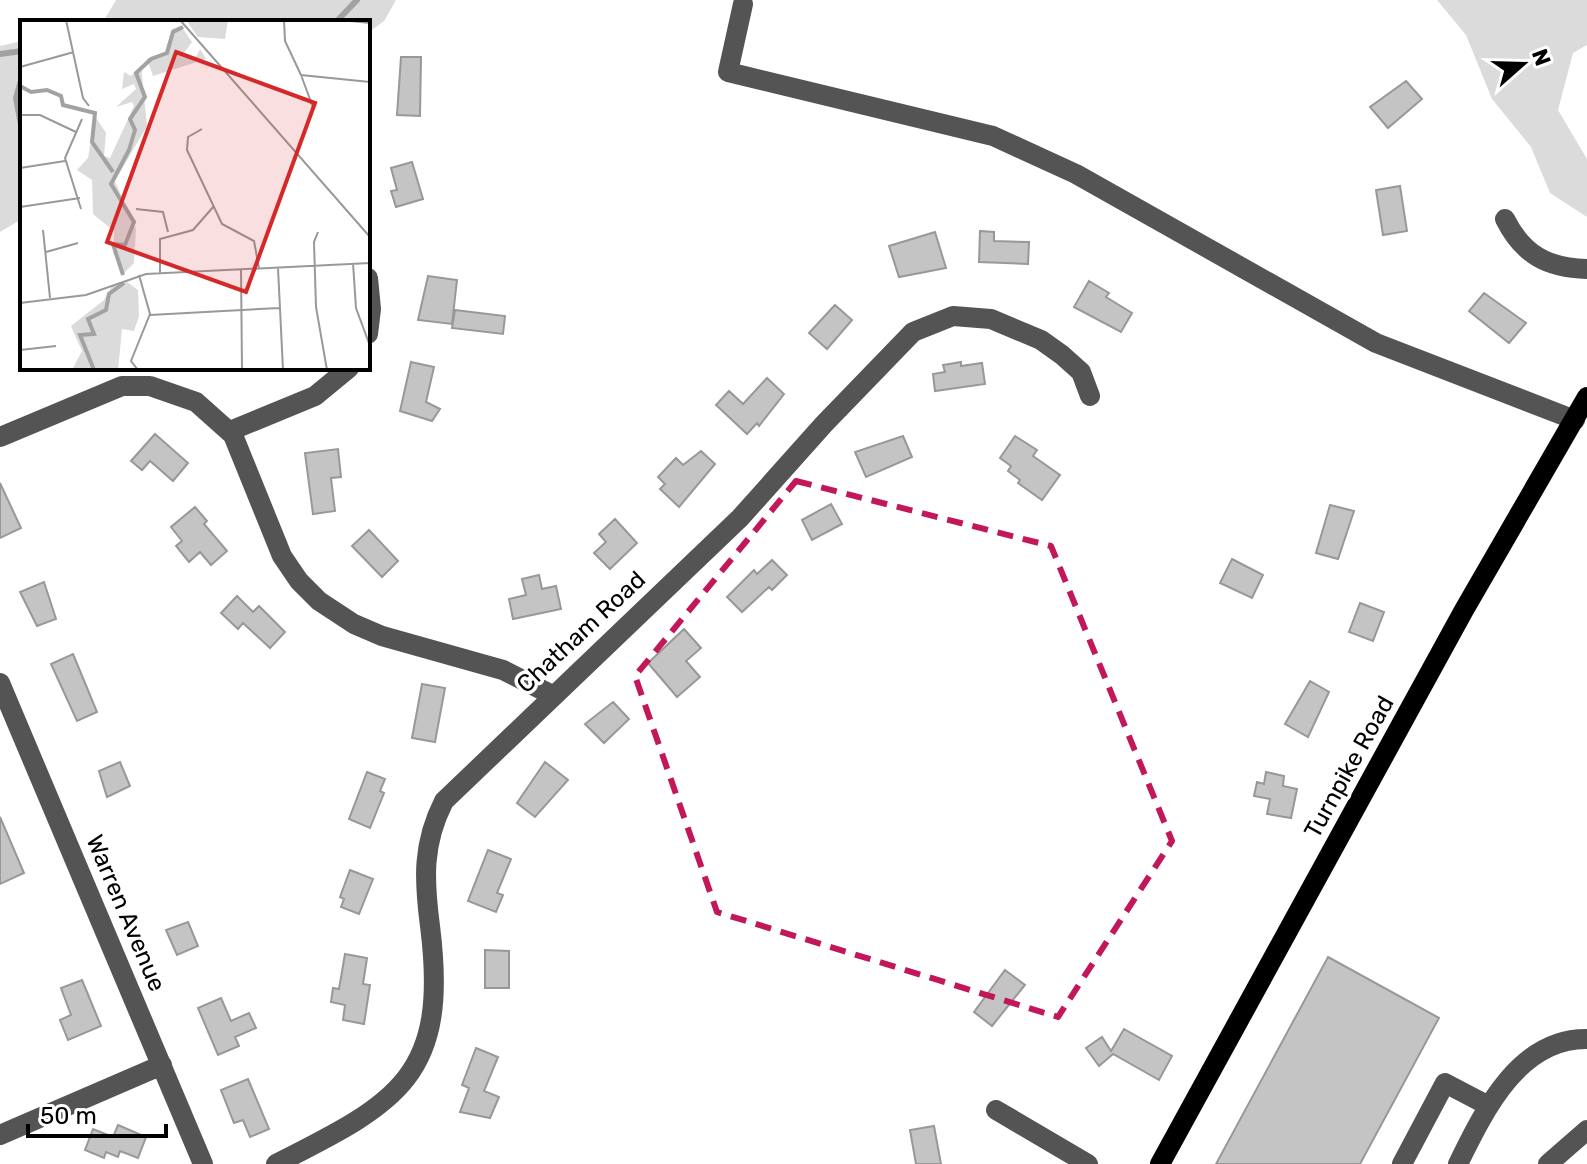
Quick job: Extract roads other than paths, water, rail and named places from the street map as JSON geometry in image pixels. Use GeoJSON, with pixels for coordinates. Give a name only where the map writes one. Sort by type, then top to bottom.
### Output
{"type":"FeatureCollection","features":[{"type":"Feature","properties":{"kind":"main road","name":"Turnpike Road"},"geometry":{"type":"LineString","coordinates":[[1160,1164],[1464,610],[1587,397]]}},
{"type":"Feature","properties":{"kind":"street"},"geometry":{"type":"LineString","coordinates":[[743,4],[728,72],[993,136],[1076,174],[1376,343],[1575,420]]}},
{"type":"Feature","properties":{"kind":"street"},"geometry":{"type":"LineString","coordinates":[[1505,219],[1520,242],[1538,260],[1587,269]]}},
{"type":"Feature","properties":{"kind":"street","name":"Chatham Road"},"geometry":{"type":"LineString","coordinates":[[276,1164],[362,1119],[405,1083],[432,1026],[435,961],[424,880],[425,851],[433,822],[444,801],[462,780],[740,518],[824,424],[913,332],[953,316],[991,319],[1041,340],[1062,355],[1081,372],[1090,396]]}},
{"type":"Feature","properties":{"kind":"street"},"geometry":{"type":"LineString","coordinates":[[230,431],[315,396],[347,370]]}},
{"type":"Feature","properties":{"kind":"street"},"geometry":{"type":"LineString","coordinates":[[0,437],[109,391],[140,385],[162,389],[196,402],[230,431],[241,450],[282,556],[299,581],[319,601],[354,624],[382,636],[503,670],[552,695]]}},
{"type":"Feature","properties":{"kind":"street","name":"Warren Avenue"},"geometry":{"type":"LineString","coordinates":[[0,683],[203,1164]]}},
{"type":"Feature","properties":{"kind":"street"},"geometry":{"type":"LineString","coordinates":[[1458,1164],[1487,1105],[1523,1063],[1566,1039],[1587,1039]]}},
{"type":"Feature","properties":{"kind":"street"},"geometry":{"type":"LineString","coordinates":[[0,1135],[162,1065]]}},
{"type":"Feature","properties":{"kind":"street"},"geometry":{"type":"LineString","coordinates":[[1402,1164],[1445,1083],[1487,1105]]}},
{"type":"Feature","properties":{"kind":"street"},"geometry":{"type":"LineString","coordinates":[[996,1110],[1088,1164]]}},
{"type":"Feature","properties":{"kind":"street"},"geometry":{"type":"LineString","coordinates":[[1548,1164],[1587,1130]]}},
{"type":"Feature","properties":{"kind":"waterway"},"geometry":{"type":"LineString","coordinates":[[338,20],[357,0]]}},
{"type":"Feature","properties":{"kind":"waterway"},"geometry":{"type":"LineString","coordinates":[[0,54],[20,51]]}},
{"type":"Feature","properties":{"kind":"waterway"},"geometry":{"type":"LineString","coordinates":[[20,84],[16,98],[20,119]]}}]}
